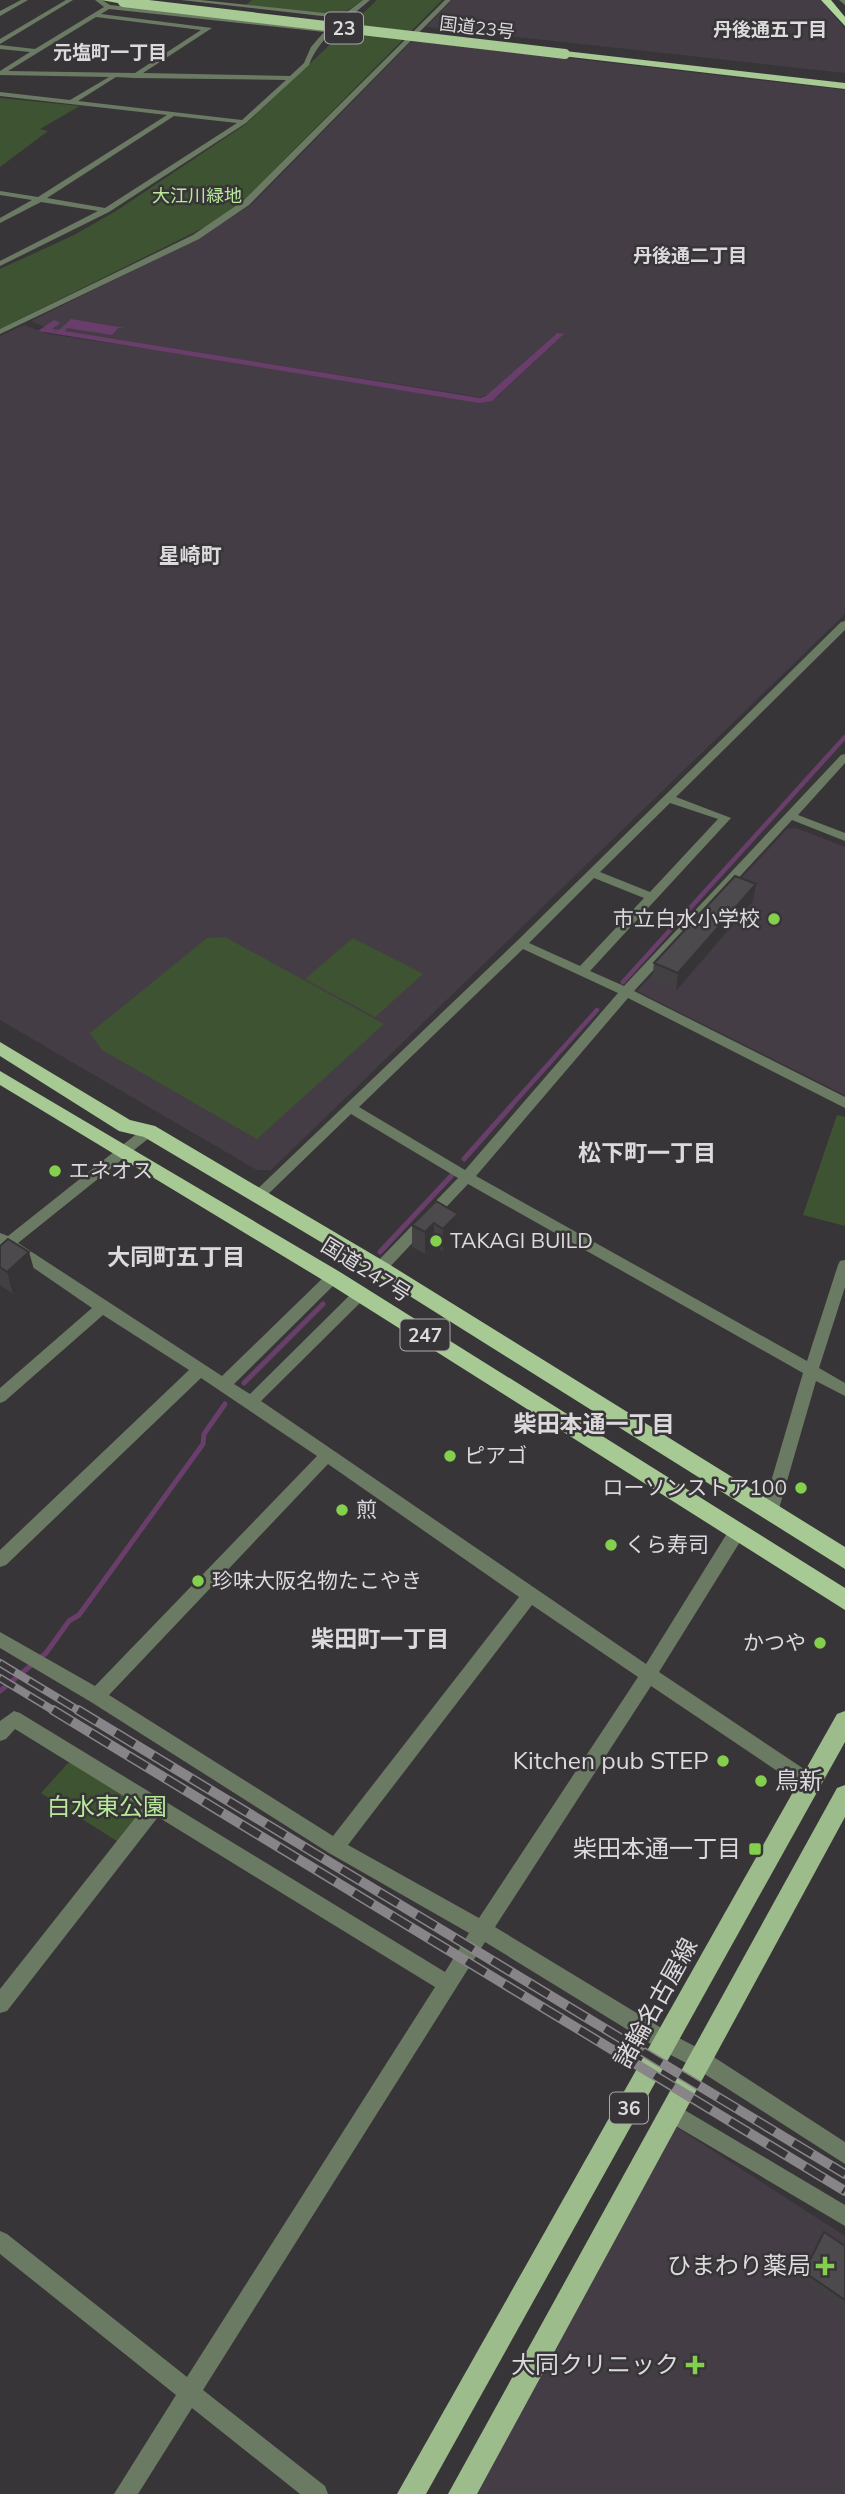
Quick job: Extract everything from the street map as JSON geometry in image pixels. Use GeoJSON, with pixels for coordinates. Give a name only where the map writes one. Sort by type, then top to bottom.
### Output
{"type":"FeatureCollection","features":[{"type":"Feature","properties":{"kind":"highway","name":"国道23号"},"geometry":{"type":"LineString","coordinates":[[157,0],[845,86]]}},
{"type":"Feature","properties":{"kind":"highway"},"geometry":{"type":"LineString","coordinates":[[826,0],[845,23]]}},
{"type":"Feature","properties":{"kind":"highway","name":"国道23号"},"geometry":{"type":"LineString","coordinates":[[106,3],[123,2],[845,78]]}},
{"type":"Feature","properties":{"kind":"highway","name":"国道247号"},"geometry":{"type":"LineString","coordinates":[[0,1048],[125,1126],[149,1131],[380,1268],[845,1559]]}},
{"type":"Feature","properties":{"kind":"highway","name":"国道247号"},"geometry":{"type":"LineString","coordinates":[[0,1077],[333,1277],[845,1600]]}},
{"type":"Feature","properties":{"kind":"main road","name":"諸輪名古屋線"},"geometry":{"type":"LineString","coordinates":[[411,2494],[845,1721]]}},
{"type":"Feature","properties":{"kind":"main road","name":"36"},"geometry":{"type":"LineString","coordinates":[[462,2494],[699,2059],[844,1800]]}},
{"type":"Feature","properties":{"kind":"street"},"geometry":{"type":"LineString","coordinates":[[0,14],[25,0]]}},
{"type":"Feature","properties":{"kind":"street"},"geometry":{"type":"LineString","coordinates":[[0,44],[70,0]]}},
{"type":"Feature","properties":{"kind":"street"},"geometry":{"type":"LineString","coordinates":[[98,0],[328,32]]}},
{"type":"Feature","properties":{"kind":"street"},"geometry":{"type":"LineString","coordinates":[[184,0],[344,17]]}},
{"type":"Feature","properties":{"kind":"street"},"geometry":{"type":"LineString","coordinates":[[239,6],[246,0]]}},
{"type":"Feature","properties":{"kind":"street"},"geometry":{"type":"LineString","coordinates":[[0,264],[106,210],[244,122],[307,64],[307,57],[328,32],[367,0]]}},
{"type":"Feature","properties":{"kind":"street"},"geometry":{"type":"LineString","coordinates":[[0,332],[196,237],[238,209],[448,0]]}},
{"type":"Feature","properties":{"kind":"street"},"geometry":{"type":"LineString","coordinates":[[0,73],[93,15],[106,3]]}},
{"type":"Feature","properties":{"kind":"street"},"geometry":{"type":"LineString","coordinates":[[93,15],[207,29]]}},
{"type":"Feature","properties":{"kind":"street"},"geometry":{"type":"LineString","coordinates":[[134,76],[222,19]]}},
{"type":"Feature","properties":{"kind":"street"},"geometry":{"type":"LineString","coordinates":[[0,44],[35,51]]}},
{"type":"Feature","properties":{"kind":"street"},"geometry":{"type":"LineString","coordinates":[[0,73],[292,78]]}},
{"type":"Feature","properties":{"kind":"street"},"geometry":{"type":"LineString","coordinates":[[72,102],[114,76]]}},
{"type":"Feature","properties":{"kind":"street"},"geometry":{"type":"LineString","coordinates":[[0,94],[244,122]]}},
{"type":"Feature","properties":{"kind":"street"},"geometry":{"type":"LineString","coordinates":[[0,221],[42,198],[173,114]]}},
{"type":"Feature","properties":{"kind":"street"},"geometry":{"type":"LineString","coordinates":[[0,192],[106,210]]}},
{"type":"Feature","properties":{"kind":"street"},"geometry":{"type":"LineString","coordinates":[[258,1195],[522,944],[845,624]]}},
{"type":"Feature","properties":{"kind":"street"},"geometry":{"type":"LineString","coordinates":[[380,1268],[467,1177],[626,992],[845,757]]}},
{"type":"Feature","properties":{"kind":"street"},"geometry":{"type":"LineString","coordinates":[[583,971],[725,818],[667,798]]}},
{"type":"Feature","properties":{"kind":"street"},"geometry":{"type":"LineString","coordinates":[[791,816],[845,837]]}},
{"type":"Feature","properties":{"kind":"street"},"geometry":{"type":"LineString","coordinates":[[591,873],[653,897]]}},
{"type":"Feature","properties":{"kind":"street"},"geometry":{"type":"LineString","coordinates":[[522,944],[626,992],[845,1103]]}},
{"type":"Feature","properties":{"kind":"street"},"geometry":{"type":"LineString","coordinates":[[349,1107],[467,1177],[845,1390]]}},
{"type":"Feature","properties":{"kind":"street"},"geometry":{"type":"LineString","coordinates":[[149,1131],[3,1244],[251,1402],[530,1595],[810,1783]]}},
{"type":"Feature","properties":{"kind":"street"},"geometry":{"type":"LineString","coordinates":[[770,1512],[845,1265]]}},
{"type":"Feature","properties":{"kind":"street"},"geometry":{"type":"LineString","coordinates":[[223,1385],[333,1277]]}},
{"type":"Feature","properties":{"kind":"street"},"geometry":{"type":"LineString","coordinates":[[251,1402],[360,1294]]}},
{"type":"Feature","properties":{"kind":"street"},"geometry":{"type":"LineString","coordinates":[[0,1398],[102,1307]]}},
{"type":"Feature","properties":{"kind":"street"},"geometry":{"type":"LineString","coordinates":[[0,1560],[199,1370]]}},
{"type":"Feature","properties":{"kind":"street"},"geometry":{"type":"LineString","coordinates":[[97,1696],[327,1455]]}},
{"type":"Feature","properties":{"kind":"street"},"geometry":{"type":"LineString","coordinates":[[125,2494],[737,1532]]}},
{"type":"Feature","properties":{"kind":"street"},"geometry":{"type":"LineString","coordinates":[[335,1847],[530,1595]]}},
{"type":"Feature","properties":{"kind":"street"},"geometry":{"type":"LineString","coordinates":[[0,1639],[97,1696],[335,1847],[482,1930],[666,2042],[699,2059],[845,2154]]}},
{"type":"Feature","properties":{"kind":"street"},"geometry":{"type":"LineString","coordinates":[[0,1733],[14,1719],[448,1984]]}},
{"type":"Feature","properties":{"kind":"street"},"geometry":{"type":"LineString","coordinates":[[0,2004],[156,1805]]}},
{"type":"Feature","properties":{"kind":"street"},"geometry":{"type":"LineString","coordinates":[[671,2112],[845,2217]]}},
{"type":"Feature","properties":{"kind":"street"},"geometry":{"type":"LineString","coordinates":[[0,2241],[317,2494]]}},
{"type":"Feature","properties":{"kind":"shaded area"},"geometry":{"type":"Polygon","coordinates":[[[452,0],[821,0],[845,29],[845,73],[426,27],[452,0]]]}},
{"type":"Feature","properties":{"kind":"shaded area"},"geometry":{"type":"Polygon","coordinates":[[[413,40],[845,90],[845,614],[271,1170],[257,1170],[0,1020],[0,336],[24,325],[48,334],[492,400],[497,397],[562,336],[555,334],[488,395],[479,397],[49,329],[31,321],[199,238],[252,204],[413,40]]]}},
{"type":"Feature","properties":{"kind":"shaded area"},"geometry":{"type":"Polygon","coordinates":[[[71,319],[125,328],[118,328],[112,335],[67,328],[65,331],[480,398],[486,396],[557,333],[564,334],[492,401],[479,403],[38,331],[54,320],[60,323],[52,329],[59,330],[71,319]]]}},
{"type":"Feature","properties":{"kind":"shaded area","name":"市立白水小学校"},"geometry":{"type":"Polygon","coordinates":[[[796,828],[845,847],[845,1095],[637,991],[787,829],[796,828]]]}},
{"type":"Feature","properties":{"kind":"shaded area","name":"大同クリニック"},"geometry":{"type":"Polygon","coordinates":[[[673,2125],[845,2236],[845,2494],[476,2494],[673,2125]]]}},
{"type":"Feature","properties":{"kind":"green space"},"geometry":{"type":"Polygon","coordinates":[[[252,0],[363,0],[339,16],[246,5],[252,0]]]}},
{"type":"Feature","properties":{"kind":"green space","name":"大江川緑地"},"geometry":{"type":"Polygon","coordinates":[[[377,0],[442,0],[242,202],[217,221],[0,329],[0,269],[74,235],[116,211],[246,124],[377,0]]]}},
{"type":"Feature","properties":{"kind":"green space"},"geometry":{"type":"Polygon","coordinates":[[[0,98],[80,106],[40,129],[48,131],[0,167],[0,98]]]}},
{"type":"Feature","properties":{"kind":"green space"},"geometry":{"type":"Polygon","coordinates":[[[225,937],[384,1024],[257,1139],[102,1050],[90,1033],[207,938],[225,937]]]}},
{"type":"Feature","properties":{"kind":"green space"},"geometry":{"type":"Polygon","coordinates":[[[353,938],[423,974],[375,1017],[305,979],[353,938]]]}},
{"type":"Feature","properties":{"kind":"green space"},"geometry":{"type":"Polygon","coordinates":[[[837,1115],[845,1117],[845,1226],[803,1215],[837,1115]]]}},
{"type":"Feature","properties":{"kind":"green space","name":"白水東公園"},"geometry":{"type":"Polygon","coordinates":[[[68,1763],[78,1763],[138,1799],[144,1812],[120,1843],[41,1793],[68,1763]]]}},
{"type":"Feature","properties":{"kind":"building"},"geometry":{"type":"Polygon","coordinates":[[[735,876],[756,884],[678,973],[654,963],[735,876]]]}},
{"type":"Feature","properties":{"kind":"building"},"geometry":{"type":"Polygon","coordinates":[[[436,1201],[458,1214],[443,1229],[434,1223],[425,1232],[412,1225],[436,1201]]]}},
{"type":"Feature","properties":{"kind":"building"},"geometry":{"type":"Polygon","coordinates":[[[8,1239],[29,1252],[7,1272],[0,1267],[0,1246],[8,1239]]]}},
{"type":"Feature","properties":{"kind":"building","name":"ひまわり薬局"},"geometry":{"type":"Polygon","coordinates":[[[824,2232],[845,2246],[845,2300],[804,2272],[824,2232]]]}},
{"type":"Feature","properties":{"kind":"waterway"},"geometry":{"type":"LineString","coordinates":[[623,982],[845,737]]}},
{"type":"Feature","properties":{"kind":"waterway"},"geometry":{"type":"LineString","coordinates":[[510,1107],[597,1010]]}},
{"type":"Feature","properties":{"kind":"waterway"},"geometry":{"type":"LineString","coordinates":[[464,1159],[512,1105]]}},
{"type":"Feature","properties":{"kind":"waterway"},"geometry":{"type":"LineString","coordinates":[[380,1252],[453,1174]]}},
{"type":"Feature","properties":{"kind":"waterway"},"geometry":{"type":"LineString","coordinates":[[244,1383],[323,1304]]}},
{"type":"Feature","properties":{"kind":"waterway"},"geometry":{"type":"LineString","coordinates":[[0,1691],[46,1653],[69,1621],[79,1615],[203,1444],[204,1434],[225,1404]]}},
{"type":"Feature","properties":{"kind":"railway"},"geometry":{"type":"LineString","coordinates":[[0,1663],[81,1712]]}},
{"type":"Feature","properties":{"kind":"railway"},"geometry":{"type":"LineString","coordinates":[[0,1678],[56,1712]]}},
{"type":"Feature","properties":{"kind":"railway"},"geometry":{"type":"LineString","coordinates":[[53,1710],[845,2191]]}},
{"type":"Feature","properties":{"kind":"railway"},"geometry":{"type":"LineString","coordinates":[[78,1710],[845,2174]]}},
{"type":"Feature","properties":{"kind":"place","name":"市立白水小学校"},"geometry":{"type":"Point","coordinates":[774,919]}},
{"type":"Feature","properties":{"kind":"place","name":"エネオス"},"geometry":{"type":"Point","coordinates":[55,1171]}},
{"type":"Feature","properties":{"kind":"place","name":"TAKAGI BUILD"},"geometry":{"type":"Point","coordinates":[436,1241]}},
{"type":"Feature","properties":{"kind":"place","name":"ピアゴ"},"geometry":{"type":"Point","coordinates":[450,1456]}},
{"type":"Feature","properties":{"kind":"place","name":"ローソンストア100"},"geometry":{"type":"Point","coordinates":[801,1488]}},
{"type":"Feature","properties":{"kind":"place","name":"煎"},"geometry":{"type":"Point","coordinates":[342,1510]}},
{"type":"Feature","properties":{"kind":"place","name":"くら寿司"},"geometry":{"type":"Point","coordinates":[611,1545]}},
{"type":"Feature","properties":{"kind":"place","name":"珍味大阪名物たこやき"},"geometry":{"type":"Point","coordinates":[198,1581]}},
{"type":"Feature","properties":{"kind":"place","name":"かつや"},"geometry":{"type":"Point","coordinates":[820,1643]}},
{"type":"Feature","properties":{"kind":"place","name":"Kitchen pub STEP"},"geometry":{"type":"Point","coordinates":[723,1761]}},
{"type":"Feature","properties":{"kind":"place","name":"鳥新"},"geometry":{"type":"Point","coordinates":[761,1781]}},
{"type":"Feature","properties":{"kind":"place","name":"柴田本通一丁目"},"geometry":{"type":"Point","coordinates":[755,1849]}},
{"type":"Feature","properties":{"kind":"place","name":"ひまわり薬局"},"geometry":{"type":"Point","coordinates":[825,2266]}},
{"type":"Feature","properties":{"kind":"place","name":"大同クリニック"},"geometry":{"type":"Point","coordinates":[695,2365]}},
{"type":"Feature","properties":{"kind":"district","name":"丹後通五丁目"},"geometry":{"type":"Point","coordinates":[770,29]}},
{"type":"Feature","properties":{"kind":"district","name":"元塩町一丁目"},"geometry":{"type":"Point","coordinates":[110,52]}},
{"type":"Feature","properties":{"kind":"district","name":"丹後通二丁目"},"geometry":{"type":"Point","coordinates":[690,255]}},
{"type":"Feature","properties":{"kind":"district","name":"星崎町"},"geometry":{"type":"Point","coordinates":[190,556]}},
{"type":"Feature","properties":{"kind":"district","name":"松下町一丁目"},"geometry":{"type":"Point","coordinates":[647,1153]}},
{"type":"Feature","properties":{"kind":"district","name":"大同町五丁目"},"geometry":{"type":"Point","coordinates":[176,1257]}},
{"type":"Feature","properties":{"kind":"district","name":"柴田本通一丁目"},"geometry":{"type":"Point","coordinates":[594,1424]}},
{"type":"Feature","properties":{"kind":"district","name":"柴田町一丁目"},"geometry":{"type":"Point","coordinates":[380,1639]}}]}
